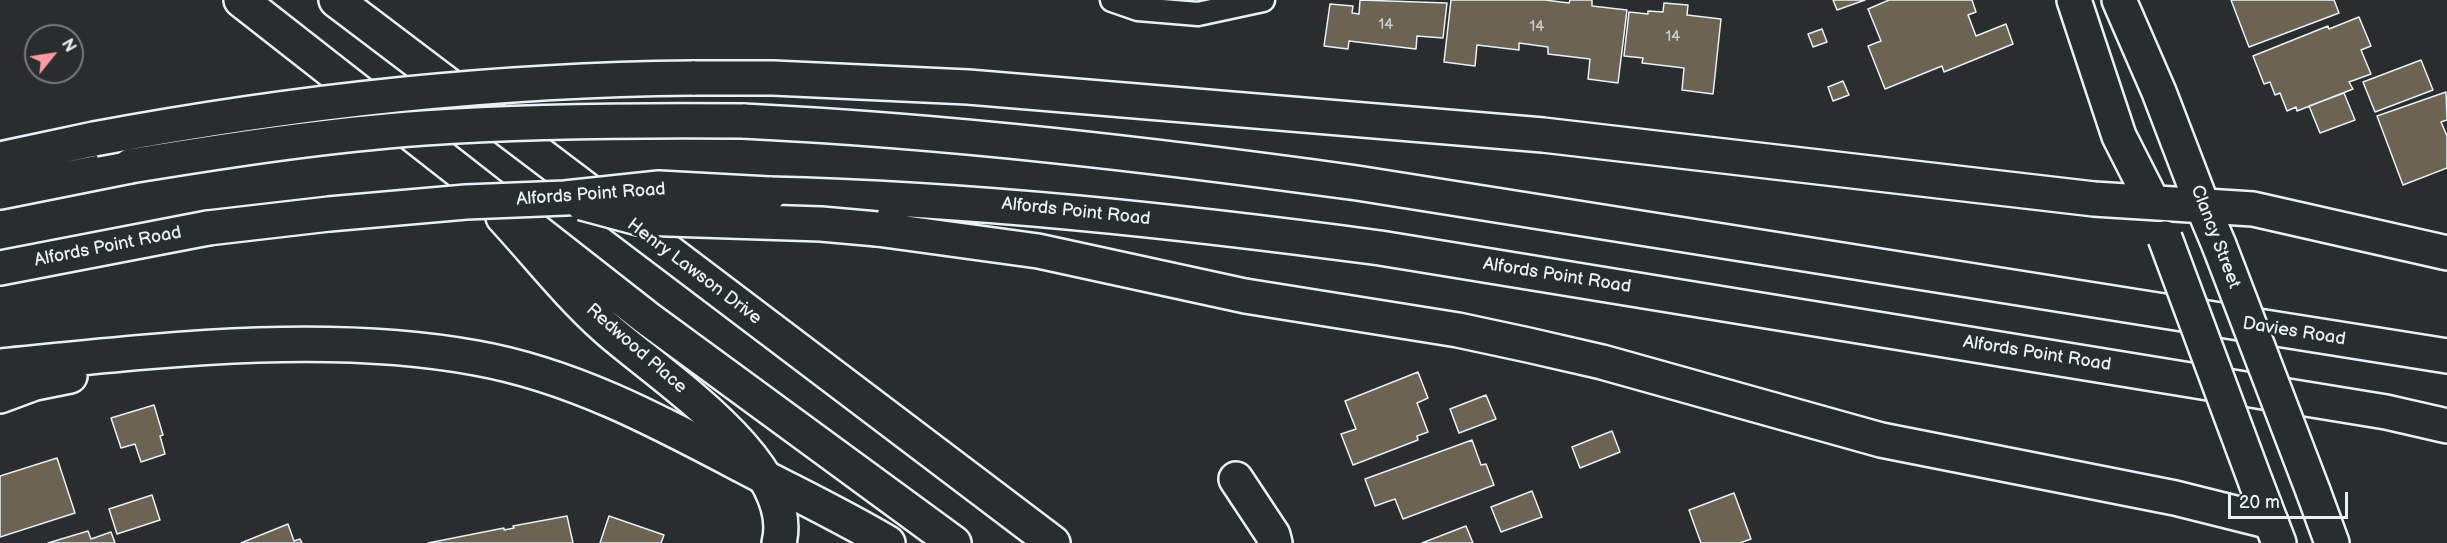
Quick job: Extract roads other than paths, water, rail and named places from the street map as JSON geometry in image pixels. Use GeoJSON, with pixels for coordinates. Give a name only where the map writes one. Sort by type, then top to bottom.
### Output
{"type":"FeatureCollection","features":[{"type":"Feature","properties":{"kind":"main road"},"geometry":{"type":"LineString","coordinates":[[242,0],[647,318],[954,543]]}},
{"type":"Feature","properties":{"kind":"main road","name":"Henry Lawson Drive"},"geometry":{"type":"LineString","coordinates":[[336,0],[1053,543]]}},
{"type":"Feature","properties":{"kind":"main road"},"geometry":{"type":"LineString","coordinates":[[2074,0],[2118,136],[2152,201],[2275,532]]}},
{"type":"Feature","properties":{"kind":"main road","name":"Clancy Street"},"geometry":{"type":"LineString","coordinates":[[2119,0],[2159,92],[2332,543]]}},
{"type":"Feature","properties":{"kind":"main road"},"geometry":{"type":"LineString","coordinates":[[0,159],[94,139],[258,111],[400,93],[567,81],[692,78],[847,81],[1084,95],[1533,134],[2094,199],[2253,209],[2447,253]]}},
{"type":"Feature","properties":{"kind":"main road","name":"Davies Road"},"geometry":{"type":"LineString","coordinates":[[0,192],[130,166],[280,143],[424,128],[576,120],[743,121],[861,127],[985,138],[1217,164],[1357,183],[2447,356]]}},
{"type":"Feature","properties":{"kind":"main road","name":"Redwood Place"},"geometry":{"type":"LineString","coordinates":[[460,170],[605,327],[728,431],[766,478],[780,516],[782,531],[778,543]]}},
{"type":"Feature","properties":{"kind":"main road","name":"Alfords Point Road"},"geometry":{"type":"LineString","coordinates":[[0,268],[208,228],[466,202],[565,198],[659,188],[876,196],[1094,213],[1369,247],[2146,372],[2386,412],[2447,426]]}},
{"type":"Feature","properties":{"kind":"main road"},"geometry":{"type":"LineString","coordinates":[[565,198],[638,218],[821,224],[877,229],[1038,251],[1245,296],[1482,335],[1602,362],[1881,440],[2185,501],[2275,532]]}},
{"type":"Feature","properties":{"kind":"main road"},"geometry":{"type":"LineString","coordinates":[[0,366],[186,350],[351,344],[477,358],[535,372],[596,393],[653,419],[888,543]]}},
{"type":"Feature","properties":{"kind":"main road"},"geometry":{"type":"LineString","coordinates":[[0,396],[35,383],[186,350]]}},
{"type":"Feature","properties":{"kind":"main road"},"geometry":{"type":"LineString","coordinates":[[1236,479],[1273,536],[1275,543]]}},
{"type":"Feature","properties":{"kind":"lane"},"geometry":{"type":"LineString","coordinates":[[1112,0],[1138,9],[1198,14],[1263,0]]}}]}
